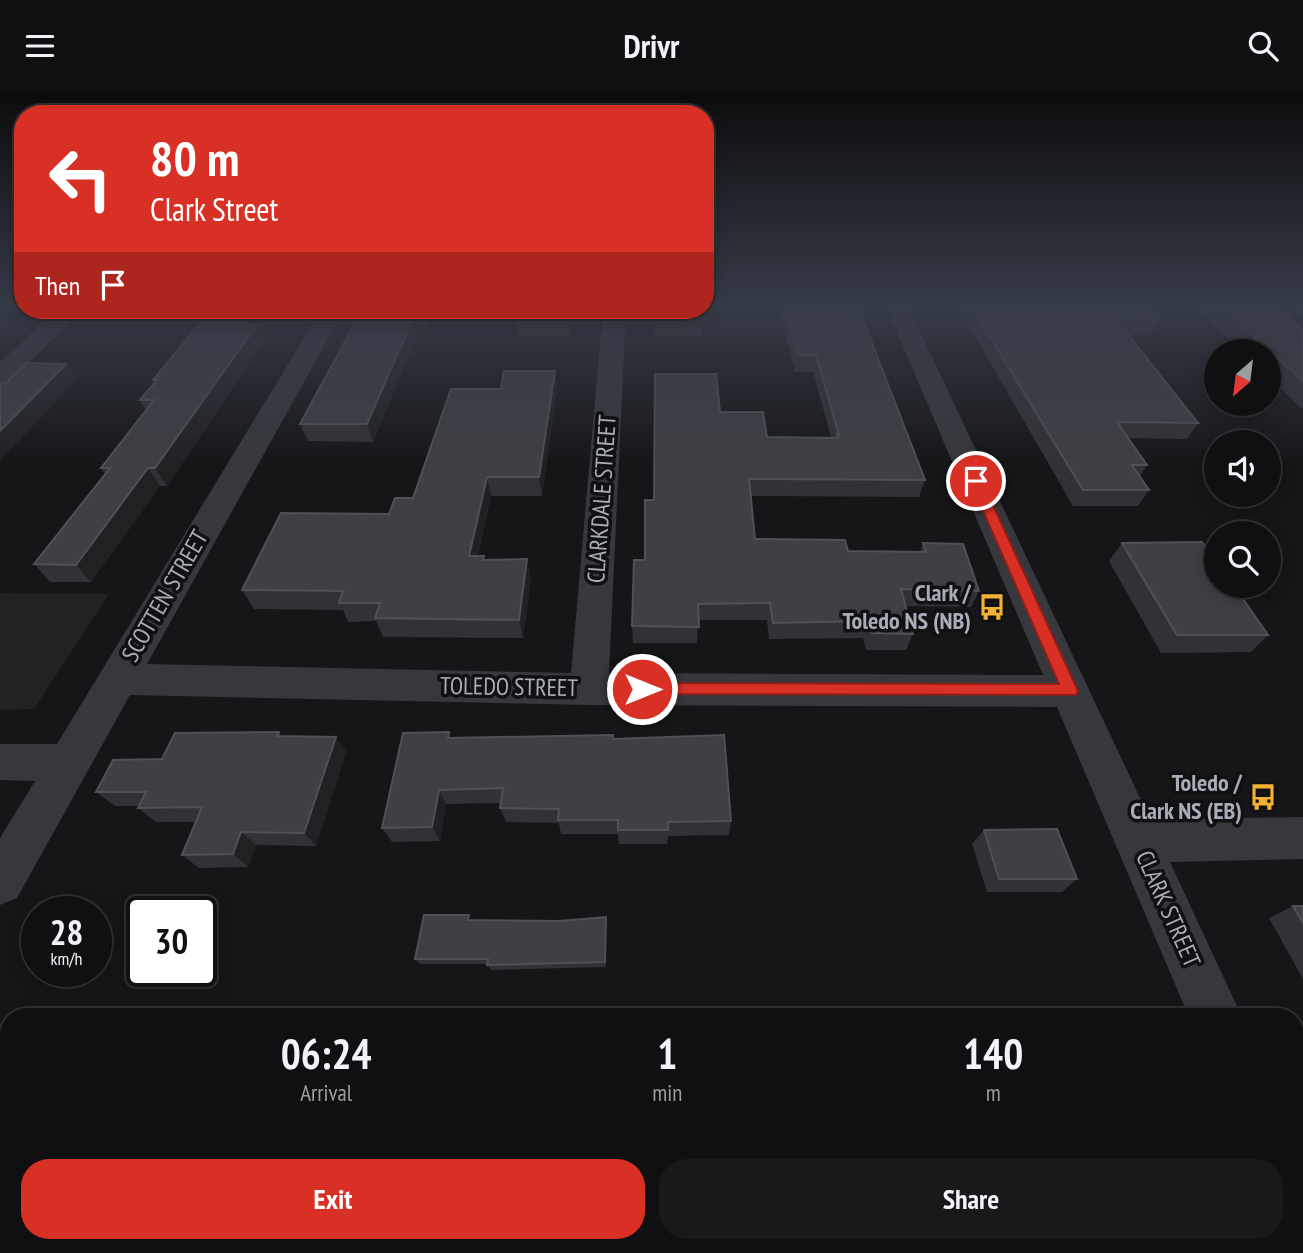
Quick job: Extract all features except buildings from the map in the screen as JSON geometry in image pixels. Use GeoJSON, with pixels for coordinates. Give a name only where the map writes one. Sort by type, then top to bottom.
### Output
{"type":"FeatureCollection","features":[{"type":"Feature","properties":{"kind":"street"},"geometry":{"type":"LineString","coordinates":[[0,376],[19,358]]}},
{"type":"Feature","properties":{"kind":"street","name":"SCOTTEN STREET"},"geometry":{"type":"LineString","coordinates":[[0,882],[303,358]]}},
{"type":"Feature","properties":{"kind":"street","name":"CLARKDALE STREET"},"geometry":{"type":"LineString","coordinates":[[589,689],[612,358]]}},
{"type":"Feature","properties":{"kind":"street","name":"CLARK STREET"},"geometry":{"type":"LineString","coordinates":[[920,358],[1212,1008]]}},
{"type":"Feature","properties":{"kind":"street","name":"TOLEDO STREET"},"geometry":{"type":"LineString","coordinates":[[117,679],[589,689],[1070,691]]}},
{"type":"Feature","properties":{"kind":"street"},"geometry":{"type":"LineString","coordinates":[[0,762],[68,763]]}},
{"type":"Feature","properties":{"kind":"street"},"geometry":{"type":"LineString","coordinates":[[1137,841],[1303,838]]}},
{"type":"Feature","properties":{"kind":"shaded area"},"geometry":{"type":"Polygon","coordinates":[[[0,593],[109,594],[34,709],[0,710],[0,593]]]}},
{"type":"Feature","properties":{"kind":"place","name":"Clark / Toledo NS (NB)"},"geometry":{"type":"Point","coordinates":[992,607]}},
{"type":"Feature","properties":{"kind":"place","name":"Toledo / Clark NS (EB)"},"geometry":{"type":"Point","coordinates":[1263,797]}},
{"type":"Feature","properties":{"kind":"route"},"geometry":{"type":"LineString","coordinates":[[642,689],[1070,691],[976,481]]}}]}
